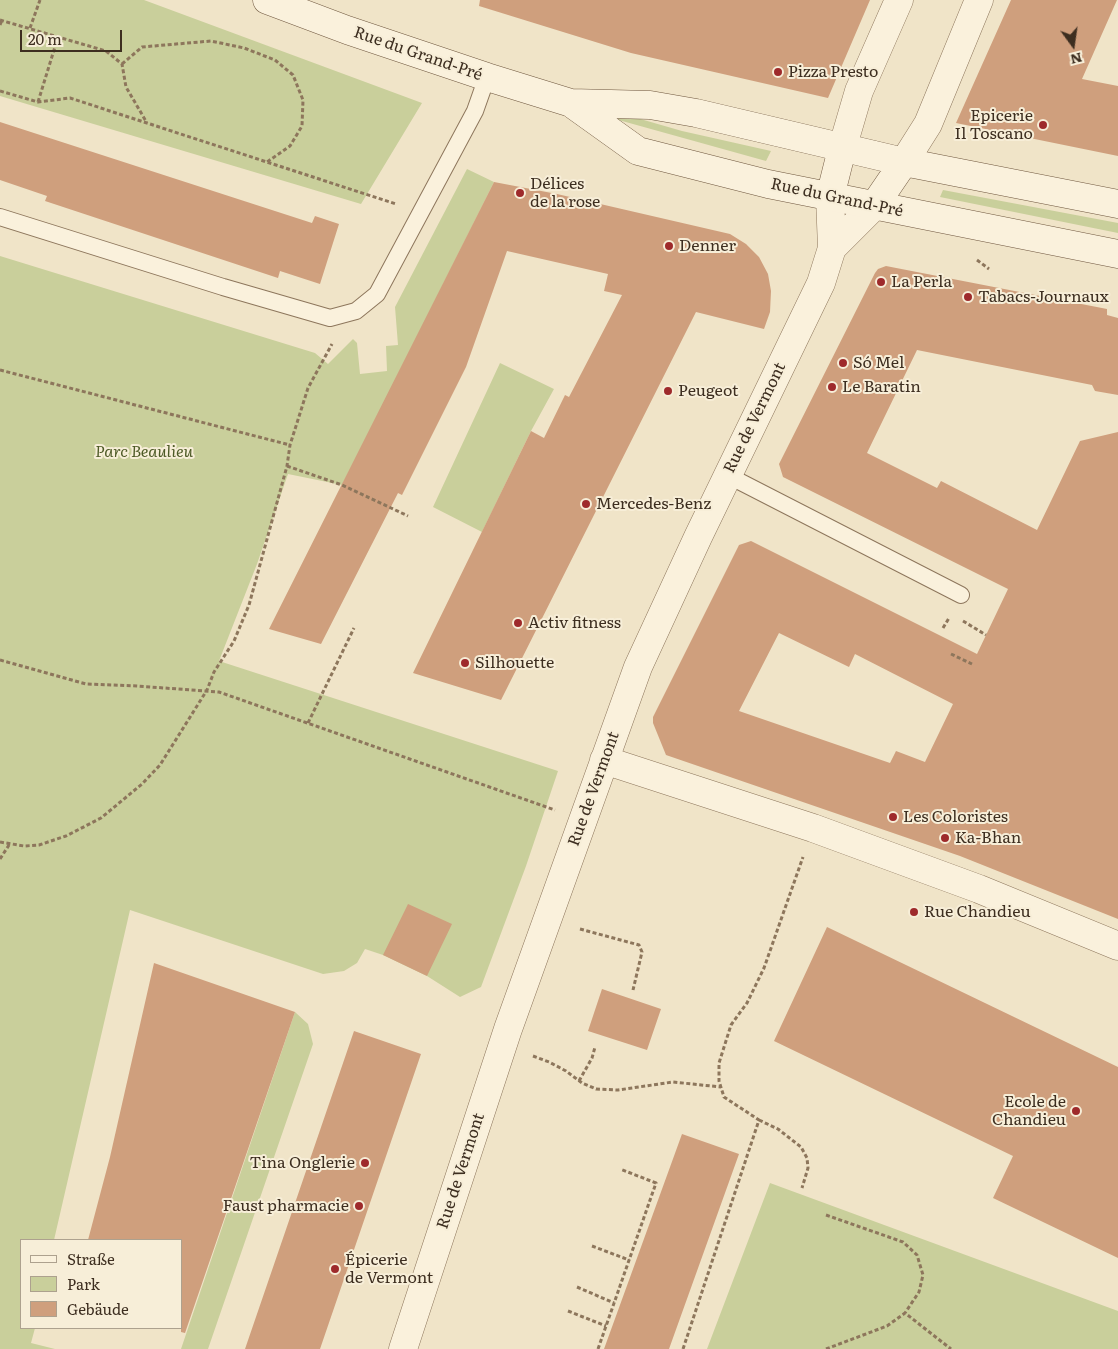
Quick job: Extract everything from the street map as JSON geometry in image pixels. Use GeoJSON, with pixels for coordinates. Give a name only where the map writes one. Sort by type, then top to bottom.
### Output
{"type":"FeatureCollection","features":[{"type":"Feature","properties":{"kind":"street","name":"Rue du Grand-Pré"},"geometry":{"type":"LineString","coordinates":[[267,0],[347,30],[571,103],[650,105],[725,120],[842,149],[1118,204]]}},
{"type":"Feature","properties":{"kind":"street","name":"Rue de Vermont"},"geometry":{"type":"LineString","coordinates":[[403,1349],[508,1029],[638,667],[821,283],[832,248],[830,197],[842,149],[859,91],[899,0]]}},
{"type":"Feature","properties":{"kind":"street","name":"Rue de Vermont"},"geometry":{"type":"LineString","coordinates":[[832,248],[874,206],[928,124],[979,0]]}},
{"type":"Feature","properties":{"kind":"street","name":"Rue du Grand-Pré"},"geometry":{"type":"LineString","coordinates":[[571,103],[638,151],[708,170],[830,197],[1118,254]]}},
{"type":"Feature","properties":{"kind":"street"},"geometry":{"type":"LineString","coordinates":[[604,760],[813,828],[979,889],[1118,946]]}},
{"type":"Feature","properties":{"kind":"lane"},"geometry":{"type":"LineString","coordinates":[[0,217],[330,318],[356,311],[377,294],[475,111],[487,77]]}},
{"type":"Feature","properties":{"kind":"lane"},"geometry":{"type":"LineString","coordinates":[[728,475],[961,595]]}},
{"type":"Feature","properties":{"kind":"path"},"geometry":{"type":"LineString","coordinates":[[30,28],[40,0]]}},
{"type":"Feature","properties":{"kind":"path"},"geometry":{"type":"LineString","coordinates":[[0,25],[1,20],[106,51],[122,64],[126,87],[147,123]]}},
{"type":"Feature","properties":{"kind":"path"},"geometry":{"type":"LineString","coordinates":[[38,102],[58,37]]}},
{"type":"Feature","properties":{"kind":"path"},"geometry":{"type":"LineString","coordinates":[[122,64],[142,47],[211,41],[244,48],[275,60],[293,75],[303,100],[302,126],[290,146],[267,162]]}},
{"type":"Feature","properties":{"kind":"path"},"geometry":{"type":"LineString","coordinates":[[0,91],[38,102],[70,98],[399,204]]}},
{"type":"Feature","properties":{"kind":"path"},"geometry":{"type":"LineString","coordinates":[[0,842],[9,845],[39,845],[66,836],[101,818],[142,784],[160,765],[207,690],[214,672],[234,641],[249,605],[290,445],[308,388],[334,340]]}},
{"type":"Feature","properties":{"kind":"path"},"geometry":{"type":"LineString","coordinates":[[0,370],[290,445]]}},
{"type":"Feature","properties":{"kind":"path"},"geometry":{"type":"LineString","coordinates":[[286,466],[342,485],[408,516]]}},
{"type":"Feature","properties":{"kind":"path"},"geometry":{"type":"LineString","coordinates":[[961,620],[986,635]]}},
{"type":"Feature","properties":{"kind":"path"},"geometry":{"type":"LineString","coordinates":[[308,723],[354,628]]}},
{"type":"Feature","properties":{"kind":"path"},"geometry":{"type":"LineString","coordinates":[[951,654],[972,664]]}},
{"type":"Feature","properties":{"kind":"path"},"geometry":{"type":"LineString","coordinates":[[0,660],[86,684],[219,692],[558,811]]}},
{"type":"Feature","properties":{"kind":"path"},"geometry":{"type":"LineString","coordinates":[[802,1188],[808,1168],[807,1158],[801,1146],[778,1129],[759,1120],[724,1097],[719,1081],[719,1063],[731,1025],[747,1003],[764,968],[813,828]]}},
{"type":"Feature","properties":{"kind":"path"},"geometry":{"type":"LineString","coordinates":[[0,859],[9,845]]}},
{"type":"Feature","properties":{"kind":"path"},"geometry":{"type":"LineString","coordinates":[[580,929],[639,945],[642,952],[633,990]]}},
{"type":"Feature","properties":{"kind":"path"},"geometry":{"type":"LineString","coordinates":[[579,1081],[592,1058],[595,1047]]}},
{"type":"Feature","properties":{"kind":"path"},"geometry":{"type":"LineString","coordinates":[[533,1056],[558,1066],[579,1081],[596,1089],[618,1090],[673,1082],[721,1087]]}},
{"type":"Feature","properties":{"kind":"path"},"geometry":{"type":"LineString","coordinates":[[683,1349],[759,1120]]}},
{"type":"Feature","properties":{"kind":"path"},"geometry":{"type":"LineString","coordinates":[[598,1349],[656,1182],[620,1169]]}},
{"type":"Feature","properties":{"kind":"path"},"geometry":{"type":"LineString","coordinates":[[826,1215],[903,1242],[917,1255],[923,1275],[919,1292],[905,1313],[887,1326],[826,1349]]}},
{"type":"Feature","properties":{"kind":"path"},"geometry":{"type":"LineString","coordinates":[[592,1246],[629,1260]]}},
{"type":"Feature","properties":{"kind":"path"},"geometry":{"type":"LineString","coordinates":[[577,1287],[614,1302]]}},
{"type":"Feature","properties":{"kind":"path"},"geometry":{"type":"LineString","coordinates":[[568,1311],[606,1326]]}},
{"type":"Feature","properties":{"kind":"path"},"geometry":{"type":"LineString","coordinates":[[905,1313],[951,1349]]}},
{"type":"Feature","properties":{"kind":"green space"},"geometry":{"type":"Polygon","coordinates":[[[0,0],[144,0],[422,103],[361,204],[0,96],[0,0]]]}},
{"type":"Feature","properties":{"kind":"green space"},"geometry":{"type":"Polygon","coordinates":[[[616,112],[682,131],[771,151],[766,161],[615,119],[616,112]]]}},
{"type":"Feature","properties":{"kind":"green space","name":"Parc Beaulieu"},"geometry":{"type":"Polygon","coordinates":[[[467,169],[494,182],[342,485],[288,474],[257,564],[219,661],[558,771],[526,866],[481,987],[460,997],[427,976],[383,955],[365,949],[357,963],[344,971],[323,974],[130,910],[54,1239],[20,1239],[20,1329],[35,1329],[31,1343],[55,1349],[0,1349],[0,256],[315,353],[328,364],[353,339],[357,343],[360,374],[387,371],[386,346],[398,345],[395,307],[467,169]]]}},
{"type":"Feature","properties":{"kind":"green space"},"geometry":{"type":"Polygon","coordinates":[[[943,190],[1118,223],[1118,233],[940,197],[943,190]]]}},
{"type":"Feature","properties":{"kind":"green space"},"geometry":{"type":"Polygon","coordinates":[[[500,363],[554,389],[531,431],[482,532],[433,507],[500,363]]]}},
{"type":"Feature","properties":{"kind":"green space"},"geometry":{"type":"Polygon","coordinates":[[[295,1012],[308,1024],[313,1044],[208,1349],[181,1349],[295,1012]]]}},
{"type":"Feature","properties":{"kind":"green space"},"geometry":{"type":"Polygon","coordinates":[[[770,1183],[1118,1311],[1118,1349],[707,1349],[770,1183]]]}},
{"type":"Feature","properties":{"kind":"building"},"geometry":{"type":"Polygon","coordinates":[[[480,0],[870,0],[828,98],[631,53],[479,6],[480,0]]]}},
{"type":"Feature","properties":{"kind":"building"},"geometry":{"type":"Polygon","coordinates":[[[1011,0],[1117,0],[1082,79],[1118,86],[1118,156],[956,123],[1011,0]]]}},
{"type":"Feature","properties":{"kind":"building"},"geometry":{"type":"Polygon","coordinates":[[[0,122],[312,223],[315,216],[339,224],[320,284],[280,271],[278,278],[45,201],[47,196],[0,180],[0,122]]]}},
{"type":"Feature","properties":{"kind":"building"},"geometry":{"type":"Polygon","coordinates":[[[494,182],[557,194],[730,234],[746,244],[759,257],[768,274],[771,291],[770,312],[764,329],[696,312],[501,700],[413,673],[531,431],[544,438],[565,395],[569,397],[622,295],[604,291],[608,274],[507,251],[466,367],[402,495],[398,493],[321,644],[269,629],[494,182]]]}},
{"type":"Feature","properties":{"kind":"building"},"geometry":{"type":"Polygon","coordinates":[[[886,266],[1107,309],[1107,315],[1118,318],[1118,395],[1095,391],[1092,385],[917,350],[867,453],[937,488],[941,481],[1037,530],[1080,441],[1118,432],[1118,919],[960,856],[666,755],[653,723],[653,717],[739,545],[751,541],[977,654],[1008,589],[783,477],[779,464],[878,269],[886,266]],[[779,633],[739,711],[890,763],[896,751],[925,762],[953,704],[855,654],[849,667],[779,633]]]}},
{"type":"Feature","properties":{"kind":"building"},"geometry":{"type":"Polygon","coordinates":[[[408,904],[452,924],[427,976],[383,955],[408,904]]]}},
{"type":"Feature","properties":{"kind":"building"},"geometry":{"type":"Polygon","coordinates":[[[827,927],[1118,1067],[1118,1258],[993,1198],[1013,1156],[774,1041],[827,927]]]}},
{"type":"Feature","properties":{"kind":"building"},"geometry":{"type":"Polygon","coordinates":[[[154,963],[295,1012],[185,1333],[181,1332],[182,1239],[88,1239],[110,1157],[154,963]]]}},
{"type":"Feature","properties":{"kind":"building"},"geometry":{"type":"Polygon","coordinates":[[[602,989],[661,1009],[647,1050],[588,1031],[602,989]]]}},
{"type":"Feature","properties":{"kind":"building"},"geometry":{"type":"Polygon","coordinates":[[[354,1031],[421,1054],[320,1349],[245,1349],[354,1031]]]}},
{"type":"Feature","properties":{"kind":"building"},"geometry":{"type":"Polygon","coordinates":[[[682,1134],[739,1154],[669,1349],[604,1349],[682,1134]]]}},
{"type":"Feature","properties":{"kind":"place","name":"Pizza Presto"},"geometry":{"type":"Point","coordinates":[778,72]}},
{"type":"Feature","properties":{"kind":"place","name":"Epicerie Il Toscano"},"geometry":{"type":"Point","coordinates":[1043,125]}},
{"type":"Feature","properties":{"kind":"place","name":"Délices de la rose"},"geometry":{"type":"Point","coordinates":[520,193]}},
{"type":"Feature","properties":{"kind":"place","name":"Denner"},"geometry":{"type":"Point","coordinates":[669,246]}},
{"type":"Feature","properties":{"kind":"place","name":"La Perla"},"geometry":{"type":"Point","coordinates":[881,282]}},
{"type":"Feature","properties":{"kind":"place","name":"Tabacs-Journaux"},"geometry":{"type":"Point","coordinates":[968,297]}},
{"type":"Feature","properties":{"kind":"place","name":"Só Mel"},"geometry":{"type":"Point","coordinates":[843,363]}},
{"type":"Feature","properties":{"kind":"place","name":"Le Baratin"},"geometry":{"type":"Point","coordinates":[832,387]}},
{"type":"Feature","properties":{"kind":"place","name":"Peugeot"},"geometry":{"type":"Point","coordinates":[668,391]}},
{"type":"Feature","properties":{"kind":"place","name":"Mercedes-Benz"},"geometry":{"type":"Point","coordinates":[586,504]}},
{"type":"Feature","properties":{"kind":"place","name":"Activ fitness"},"geometry":{"type":"Point","coordinates":[518,623]}},
{"type":"Feature","properties":{"kind":"place","name":"Silhouette"},"geometry":{"type":"Point","coordinates":[465,663]}},
{"type":"Feature","properties":{"kind":"place","name":"Les Coloristes"},"geometry":{"type":"Point","coordinates":[893,817]}},
{"type":"Feature","properties":{"kind":"place","name":"Ka-Bhan"},"geometry":{"type":"Point","coordinates":[945,838]}},
{"type":"Feature","properties":{"kind":"place","name":"Rue Chandieu"},"geometry":{"type":"Point","coordinates":[914,912]}},
{"type":"Feature","properties":{"kind":"place","name":"Ecole de Chandieu"},"geometry":{"type":"Point","coordinates":[1076,1111]}},
{"type":"Feature","properties":{"kind":"place","name":"Tina Onglerie"},"geometry":{"type":"Point","coordinates":[365,1163]}},
{"type":"Feature","properties":{"kind":"place","name":"Faust pharmacie"},"geometry":{"type":"Point","coordinates":[359,1206]}},
{"type":"Feature","properties":{"kind":"place","name":"Épicerie de Vermont"},"geometry":{"type":"Point","coordinates":[335,1269]}}]}
